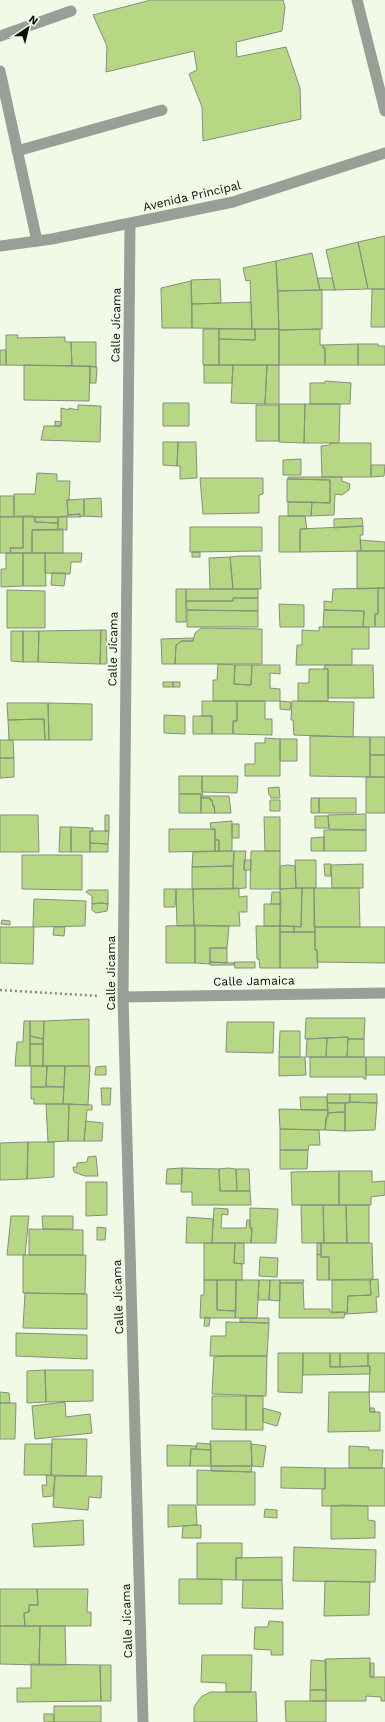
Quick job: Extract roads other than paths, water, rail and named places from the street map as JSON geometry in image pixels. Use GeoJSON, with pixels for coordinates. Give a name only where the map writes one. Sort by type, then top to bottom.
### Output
{"type":"FeatureCollection","features":[{"type":"Feature","properties":{"kind":"street"},"geometry":{"type":"LineString","coordinates":[[357,0],[385,111]]}},
{"type":"Feature","properties":{"kind":"street"},"geometry":{"type":"LineString","coordinates":[[0,36],[71,11]]}},
{"type":"Feature","properties":{"kind":"street"},"geometry":{"type":"LineString","coordinates":[[0,71],[4,106],[17,151],[37,241]]}},
{"type":"Feature","properties":{"kind":"street"},"geometry":{"type":"LineString","coordinates":[[17,151],[162,110]]}},
{"type":"Feature","properties":{"kind":"street","name":"Avenida Principal"},"geometry":{"type":"LineString","coordinates":[[0,246],[37,241],[130,224],[233,202],[385,153]]}},
{"type":"Feature","properties":{"kind":"street","name":"Calle Jícama"},"geometry":{"type":"LineString","coordinates":[[130,224],[123,997],[143,1722]]}},
{"type":"Feature","properties":{"kind":"street","name":"Calle Jamaica"},"geometry":{"type":"LineString","coordinates":[[123,997],[385,993]]}}]}
